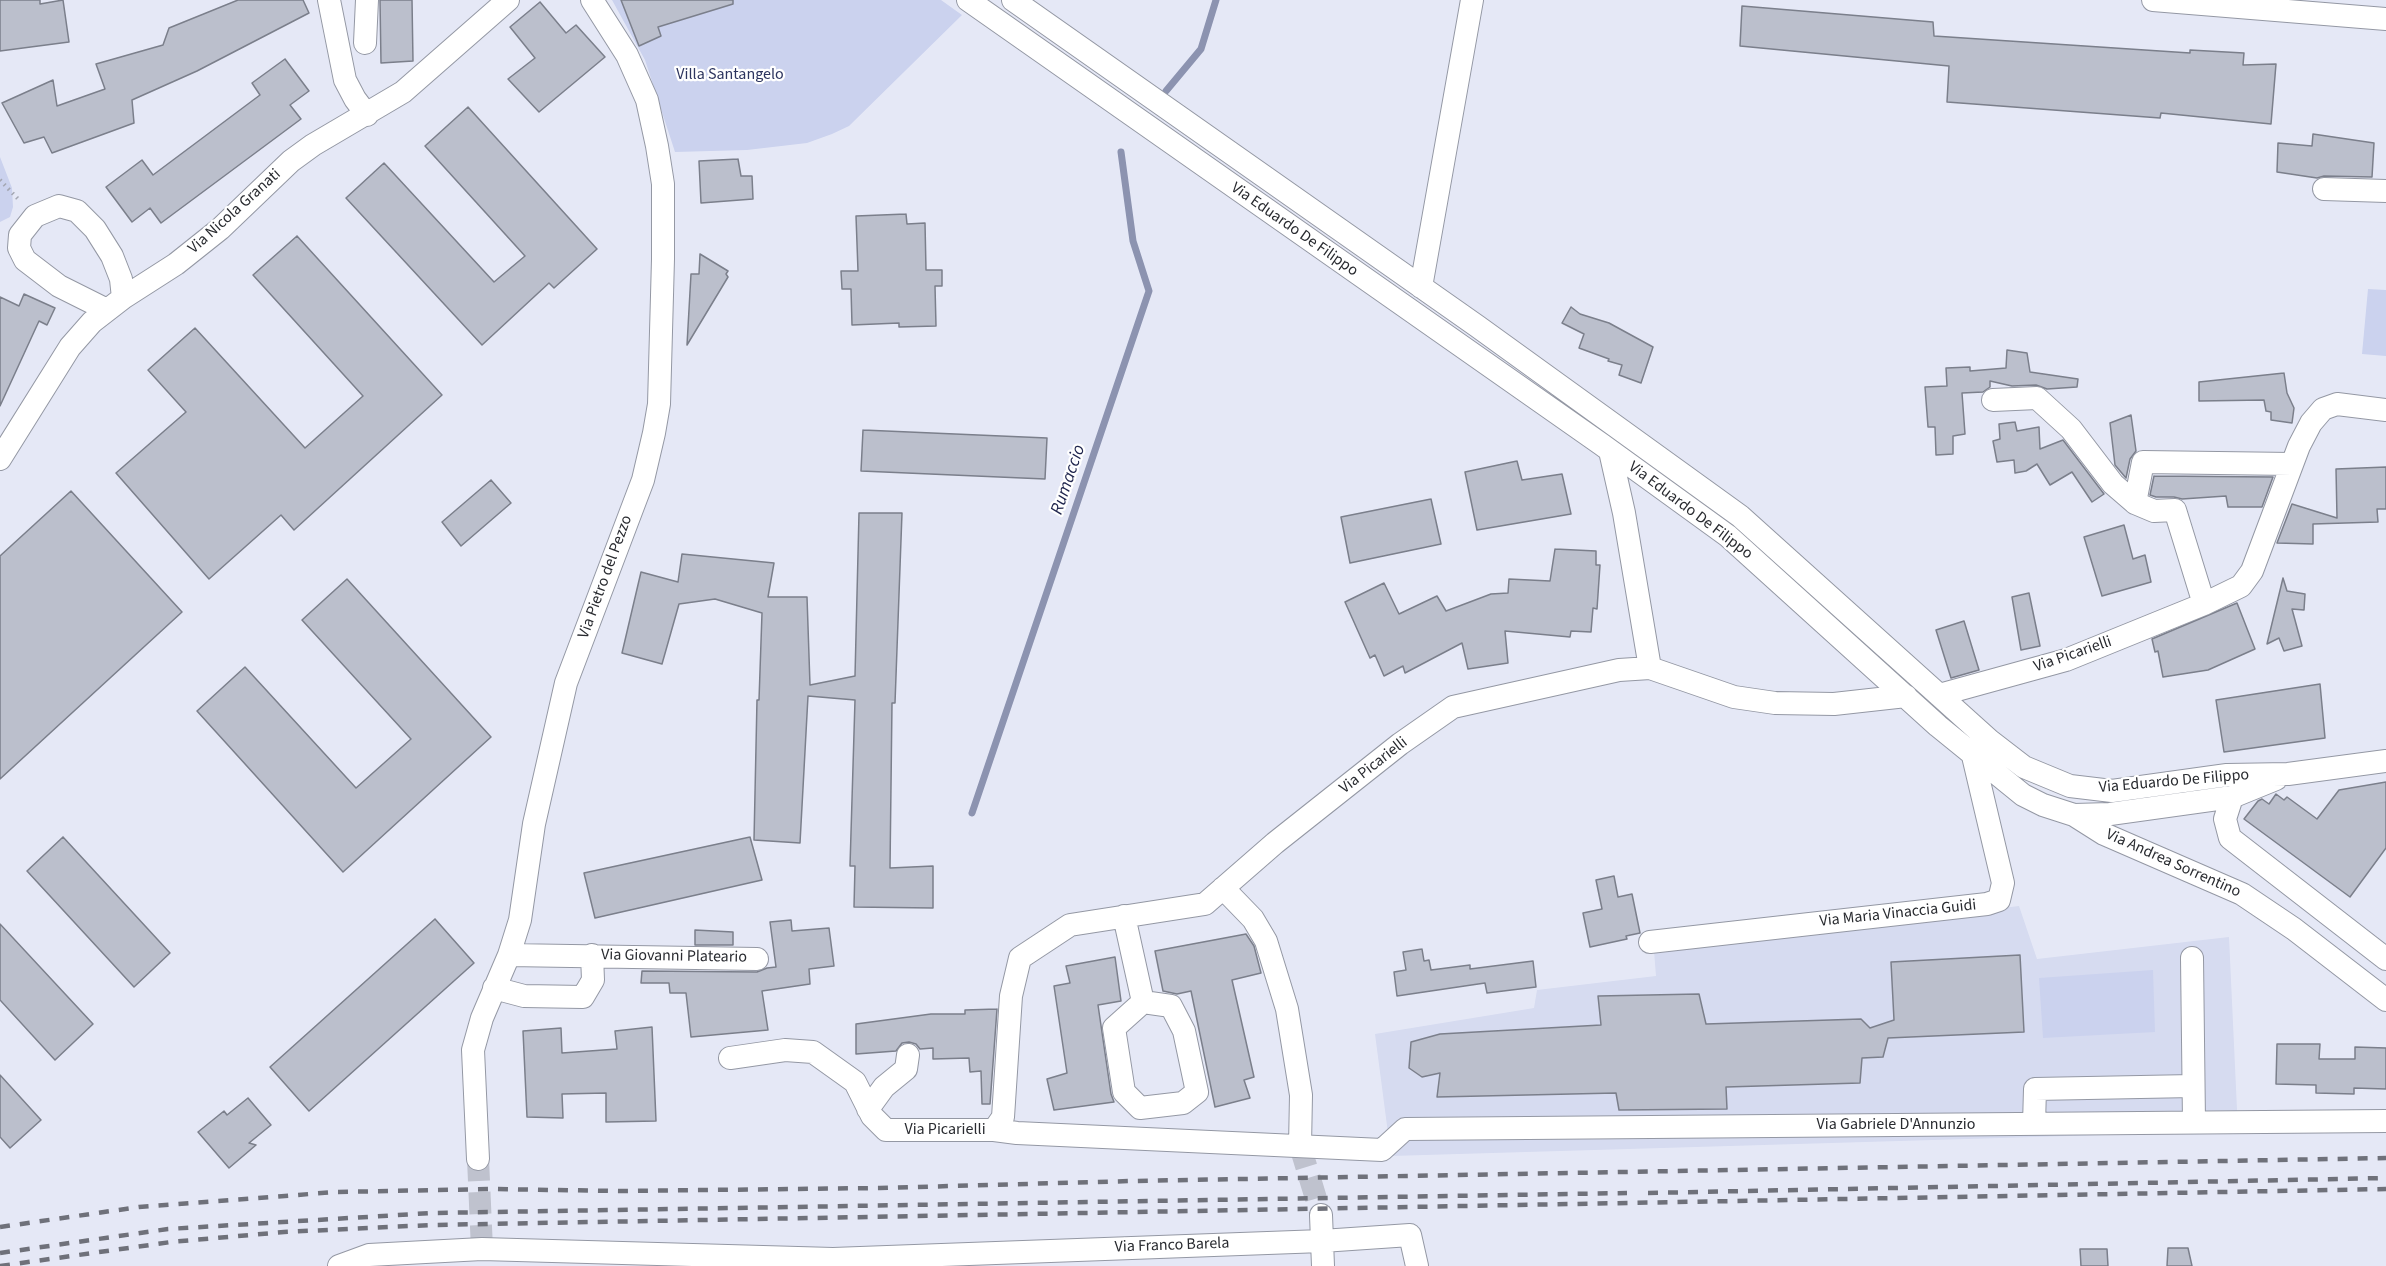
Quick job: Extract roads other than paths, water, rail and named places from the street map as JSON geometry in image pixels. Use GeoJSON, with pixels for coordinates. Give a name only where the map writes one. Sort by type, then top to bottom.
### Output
{"type":"FeatureCollection","features":[{"type":"Feature","properties":{"kind":"street"},"geometry":{"type":"LineString","coordinates":[[329,0],[345,80],[367,115]]}},
{"type":"Feature","properties":{"kind":"street"},"geometry":{"type":"LineString","coordinates":[[365,43],[367,0]]}},
{"type":"Feature","properties":{"kind":"street","name":"Via Nicola Granati"},"geometry":{"type":"LineString","coordinates":[[0,459],[70,346],[92,322],[176,264],[219,230],[291,161],[313,145],[403,92],[507,0]]}},
{"type":"Feature","properties":{"kind":"street","name":"Via Pietro del Pezzo"},"geometry":{"type":"LineString","coordinates":[[478,1159],[473,1050],[482,1018],[509,955],[520,920],[534,824],[566,682],[643,480],[659,404],[663,183],[657,146],[647,100],[627,55],[592,0]]}},
{"type":"Feature","properties":{"kind":"street","name":"Via Eduardo De Filippo"},"geometry":{"type":"LineString","coordinates":[[968,0],[1728,536],[1973,756],[2023,795],[2074,816],[2123,813],[2232,797],[2288,774]]}},
{"type":"Feature","properties":{"kind":"street","name":"Via Eduardo De Filippo"},"geometry":{"type":"LineString","coordinates":[[1013,0],[1422,287],[1740,516],[1989,740],[2024,767],[2070,786],[2112,791],[2227,775],[2288,774]]}},
{"type":"Feature","properties":{"kind":"street"},"geometry":{"type":"LineString","coordinates":[[1422,287],[1472,0]]}},
{"type":"Feature","properties":{"kind":"street"},"geometry":{"type":"LineString","coordinates":[[2153,0],[2386,19]]}},
{"type":"Feature","properties":{"kind":"street"},"geometry":{"type":"LineString","coordinates":[[2324,189],[2386,191]]}},
{"type":"Feature","properties":{"kind":"street"},"geometry":{"type":"LineString","coordinates":[[58,206],[77,211],[95,230],[112,256],[121,279],[115,304],[59,286],[25,260],[19,248],[20,235],[35,216],[58,206]]}},
{"type":"Feature","properties":{"kind":"street"},"geometry":{"type":"LineString","coordinates":[[1993,400],[2037,398],[2071,429],[2113,484],[2135,503],[2154,511],[2175,510],[2204,604]]}},
{"type":"Feature","properties":{"kind":"street","name":"Via Picarielli"},"geometry":{"type":"LineString","coordinates":[[1939,695],[2066,660],[2204,604],[2241,586],[2252,572],[2292,464],[2311,423],[2323,409],[2337,404],[2386,410]]}},
{"type":"Feature","properties":{"kind":"street"},"geometry":{"type":"LineString","coordinates":[[1610,451],[1624,513],[1650,668]]}},
{"type":"Feature","properties":{"kind":"street"},"geometry":{"type":"LineString","coordinates":[[2135,503],[2143,462],[2292,464]]}},
{"type":"Feature","properties":{"kind":"street","name":"Via Picarielli"},"geometry":{"type":"LineString","coordinates":[[730,1058],[785,1050],[813,1052],[855,1082],[866,1120],[886,1130],[994,1130],[1003,1117],[1011,996],[1020,958],[1070,925],[1205,904],[1275,843],[1391,751],[1453,707],[1619,670],[1650,668],[1734,697],[1775,703],[1834,704],[1906,696]]}},
{"type":"Feature","properties":{"kind":"street","name":"Via Maria Vinaccia Guidi"},"geometry":{"type":"LineString","coordinates":[[1650,942],[1987,904],[1999,900],[2003,883],[1973,756]]}},
{"type":"Feature","properties":{"kind":"street"},"geometry":{"type":"LineString","coordinates":[[2288,774],[2386,761]]}},
{"type":"Feature","properties":{"kind":"street"},"geometry":{"type":"LineString","coordinates":[[2232,797],[2224,819],[2230,838],[2386,959]]}},
{"type":"Feature","properties":{"kind":"street","name":"Via Andrea Sorrentino"},"geometry":{"type":"LineString","coordinates":[[2074,816],[2104,834],[2242,894],[2294,928],[2386,1000]]}},
{"type":"Feature","properties":{"kind":"street"},"geometry":{"type":"LineString","coordinates":[[994,1130],[1300,1146],[1301,1095],[1287,1009],[1266,941],[1253,919],[1222,888]]}},
{"type":"Feature","properties":{"kind":"street"},"geometry":{"type":"LineString","coordinates":[[1124,916],[1143,1002]]}},
{"type":"Feature","properties":{"kind":"street","name":"Via Giovanni Plateario"},"geometry":{"type":"LineString","coordinates":[[509,955],[757,959]]}},
{"type":"Feature","properties":{"kind":"street","name":"Via Giovanni Plateario"},"geometry":{"type":"LineString","coordinates":[[494,988],[524,996],[583,997],[593,980],[592,955]]}},
{"type":"Feature","properties":{"kind":"street"},"geometry":{"type":"LineString","coordinates":[[2192,958],[2194,1122]]}},
{"type":"Feature","properties":{"kind":"street"},"geometry":{"type":"LineString","coordinates":[[1143,1002],[1171,1006],[1184,1031],[1197,1092],[1182,1103],[1140,1108],[1125,1092],[1114,1028],[1143,1002]]}},
{"type":"Feature","properties":{"kind":"street"},"geometry":{"type":"LineString","coordinates":[[866,1120],[884,1087],[906,1069],[908,1055]]}},
{"type":"Feature","properties":{"kind":"street"},"geometry":{"type":"LineString","coordinates":[[2034,1124],[2035,1089],[2193,1086]]}},
{"type":"Feature","properties":{"kind":"street","name":"Via Gabriele D'Annunzio"},"geometry":{"type":"LineString","coordinates":[[1300,1146],[1382,1150],[1405,1129],[2386,1121]]}},
{"type":"Feature","properties":{"kind":"street"},"geometry":{"type":"LineString","coordinates":[[1321,1215],[1323,1266]]}},
{"type":"Feature","properties":{"kind":"street","name":"Via Franco Barela"},"geometry":{"type":"LineString","coordinates":[[339,1266],[369,1255],[447,1251],[484,1258],[512,1251],[738,1261],[933,1261],[1022,1258],[1410,1235],[1417,1266]]}},
{"type":"Feature","properties":{"kind":"waterway","name":"Rumaccio"},"geometry":{"type":"LineString","coordinates":[[1166,91],[1201,49],[1216,0]]}},
{"type":"Feature","properties":{"kind":"waterway","name":"Rumaccio"},"geometry":{"type":"LineString","coordinates":[[972,813],[1149,291],[1133,241],[1121,152]]}},
{"type":"Feature","properties":{"kind":"tunnel"},"geometry":{"type":"LineString","coordinates":[[1300,1146],[1321,1215]]}},
{"type":"Feature","properties":{"kind":"tunnel"},"geometry":{"type":"LineString","coordinates":[[478,1159],[482,1249]]}},
{"type":"Feature","properties":{"kind":"railway"},"geometry":{"type":"LineString","coordinates":[[0,1227],[139,1207],[336,1192],[491,1189],[619,1191],[880,1188],[1132,1181],[2386,1158]]}},
{"type":"Feature","properties":{"kind":"railway"},"geometry":{"type":"LineString","coordinates":[[1648,1193],[2386,1178]]}},
{"type":"Feature","properties":{"kind":"railway"},"geometry":{"type":"LineString","coordinates":[[0,1266],[171,1242],[284,1232],[431,1225],[2386,1189]]}},
{"type":"Feature","properties":{"kind":"railway"},"geometry":{"type":"LineString","coordinates":[[0,1253],[168,1229],[432,1213],[1627,1193]]}},
{"type":"Feature","properties":{"kind":"park label","name":"Villa Santangelo"},"geometry":{"type":"Point","coordinates":[730,75]}}]}
